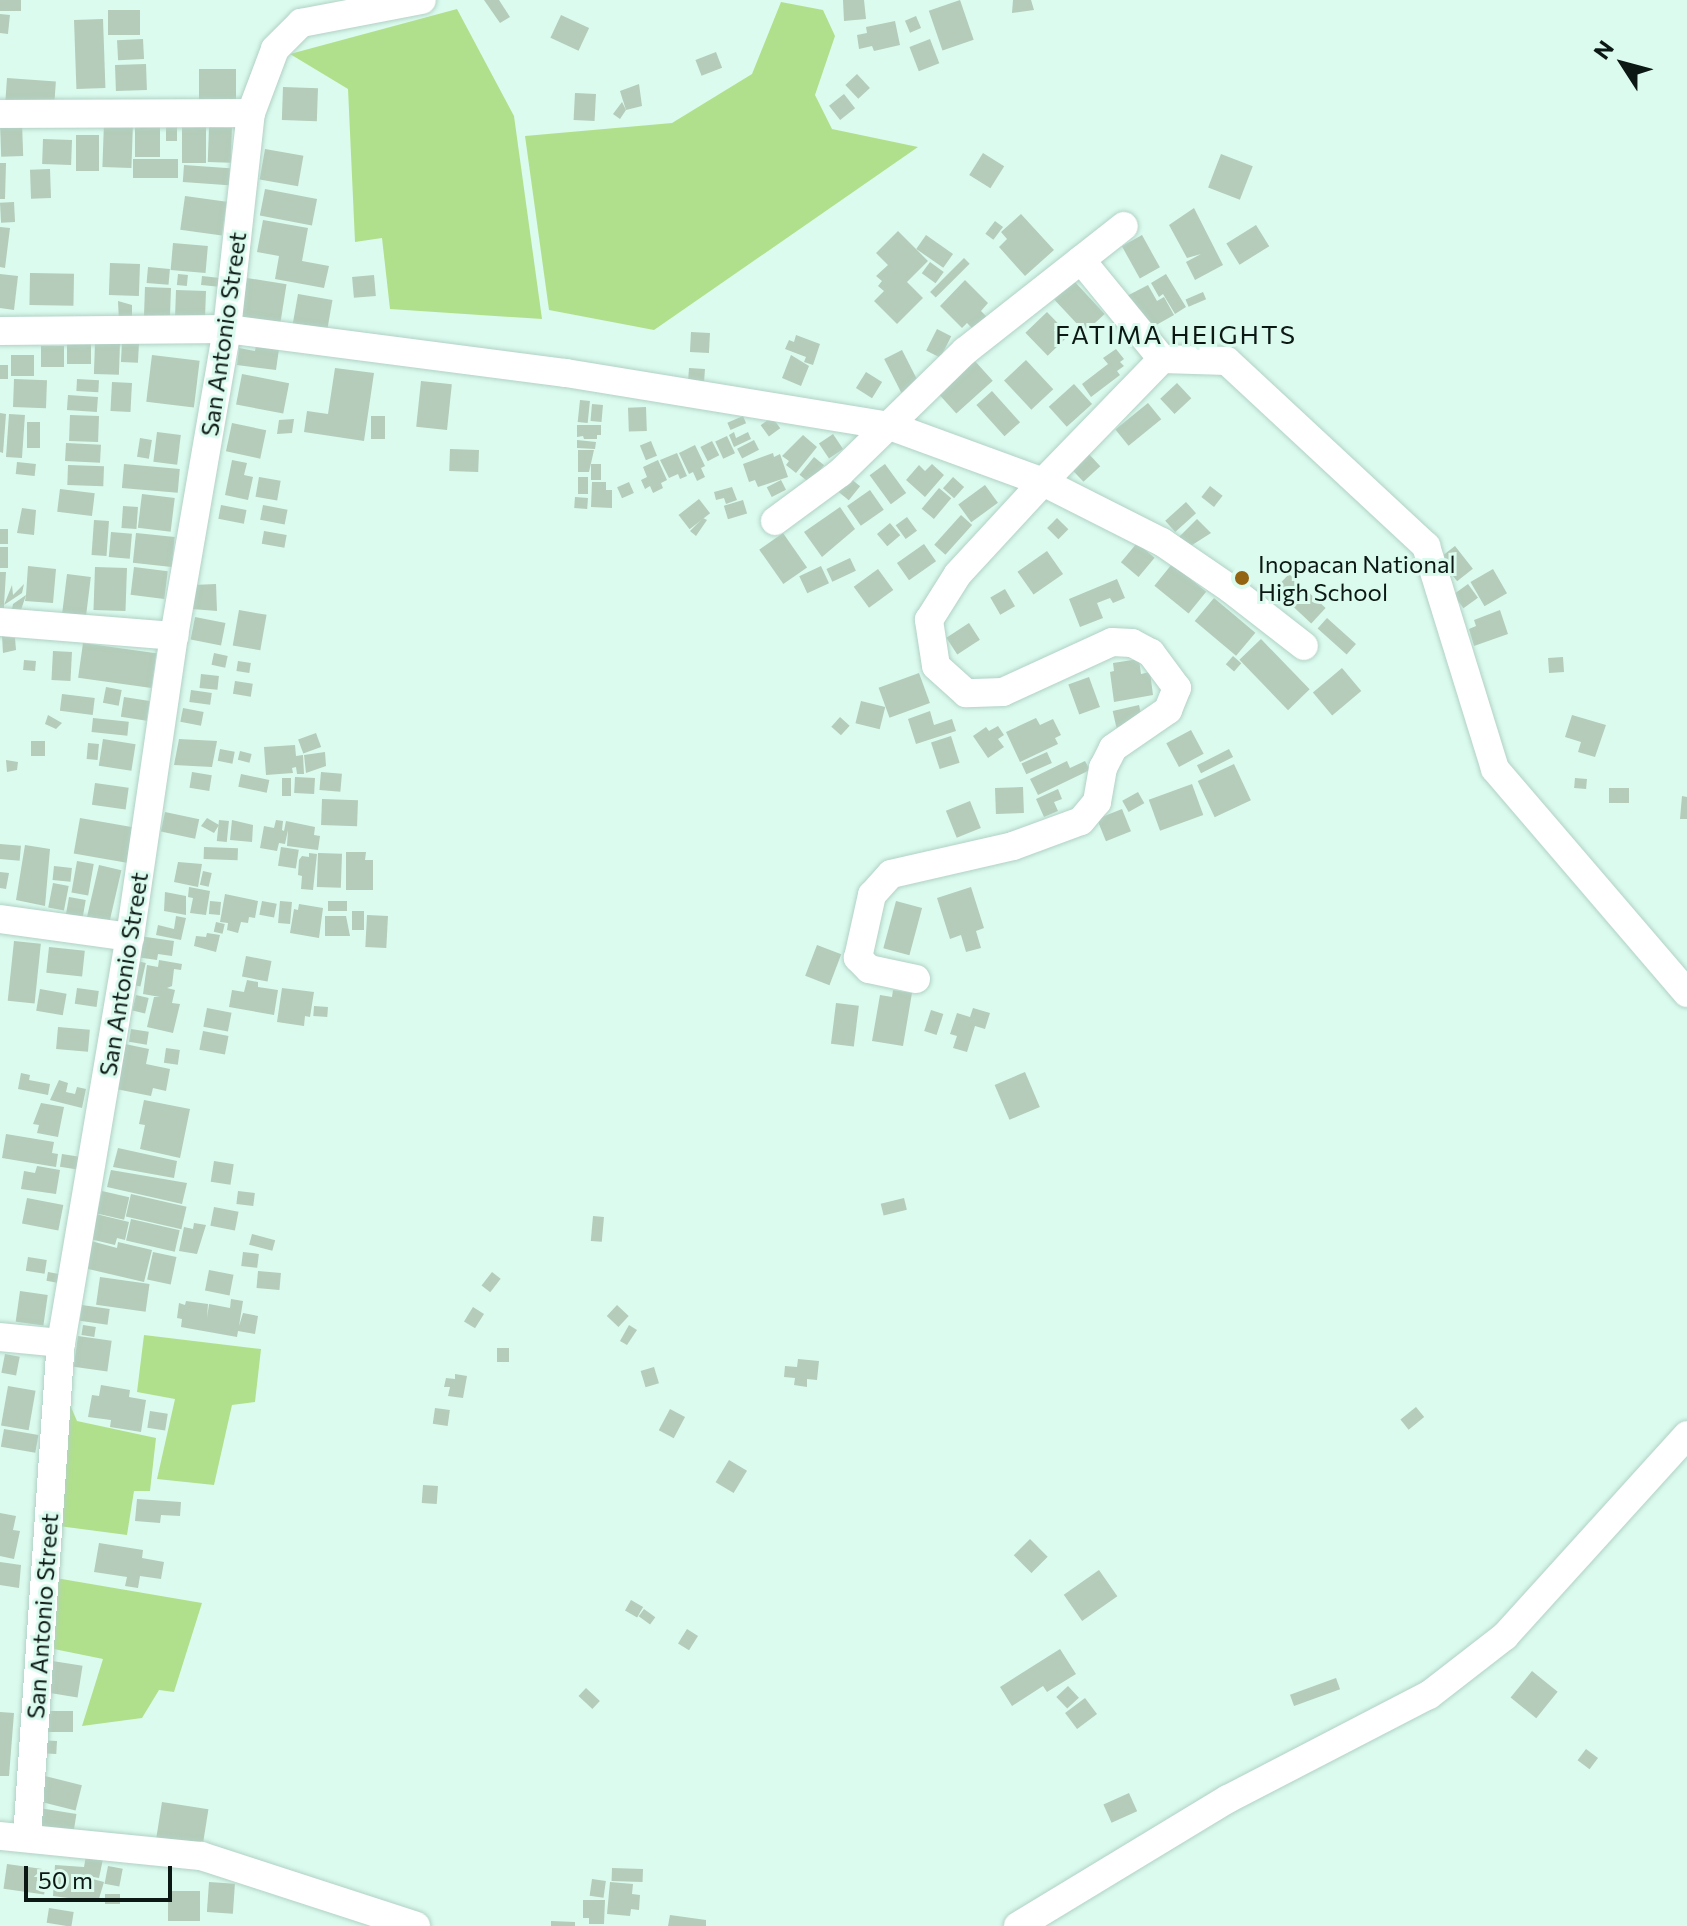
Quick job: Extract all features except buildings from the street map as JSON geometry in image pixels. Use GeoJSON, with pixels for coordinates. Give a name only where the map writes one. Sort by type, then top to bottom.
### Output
{"type":"FeatureCollection","features":[{"type":"Feature","properties":{"kind":"street","name":"San Antonio Street"},"geometry":{"type":"LineString","coordinates":[[13,1837],[61,1343],[130,937],[174,636],[227,329],[251,113],[275,49],[301,23],[422,0]]}},
{"type":"Feature","properties":{"kind":"street"},"geometry":{"type":"LineString","coordinates":[[0,114],[251,113]]}},
{"type":"Feature","properties":{"kind":"street"},"geometry":{"type":"LineString","coordinates":[[775,521],[840,473],[965,351],[1124,226]]}},
{"type":"Feature","properties":{"kind":"street"},"geometry":{"type":"LineString","coordinates":[[1081,260],[1162,359]]}},
{"type":"Feature","properties":{"kind":"street"},"geometry":{"type":"LineString","coordinates":[[0,331],[227,329],[566,373],[890,426],[1043,482],[1162,542],[1232,590],[1304,646]]}},
{"type":"Feature","properties":{"kind":"street"},"geometry":{"type":"LineString","coordinates":[[916,979],[869,969],[858,958],[872,895],[891,874],[1013,846],[1081,821],[1097,802],[1103,768],[1113,748],[1168,710],[1177,688],[1151,653],[1132,643],[1112,642],[1003,692],[966,693],[936,666],[929,620],[958,574],[1162,359],[1227,361],[1426,546],[1495,769],[1687,993]]}},
{"type":"Feature","properties":{"kind":"street"},"geometry":{"type":"LineString","coordinates":[[0,622],[174,636]]}},
{"type":"Feature","properties":{"kind":"street"},"geometry":{"type":"LineString","coordinates":[[0,919],[130,937]]}},
{"type":"Feature","properties":{"kind":"street"},"geometry":{"type":"LineString","coordinates":[[0,1337],[61,1343]]}},
{"type":"Feature","properties":{"kind":"street"},"geometry":{"type":"LineString","coordinates":[[1018,1926],[1228,1799],[1429,1695],[1505,1636],[1687,1435]]}},
{"type":"Feature","properties":{"kind":"street"},"geometry":{"type":"LineString","coordinates":[[13,1837],[201,1856],[416,1926]]}},
{"type":"Feature","properties":{"kind":"green space"},"geometry":{"type":"Polygon","coordinates":[[[781,2],[823,10],[835,36],[815,95],[832,129],[918,147],[654,330],[549,310],[525,136],[672,123],[752,74],[781,2]]]}},
{"type":"Feature","properties":{"kind":"green space"},"geometry":{"type":"Polygon","coordinates":[[[457,9],[514,116],[542,319],[390,309],[382,238],[355,242],[348,89],[290,54],[457,9]]]}},
{"type":"Feature","properties":{"kind":"green space"},"geometry":{"type":"Polygon","coordinates":[[[144,1335],[261,1349],[255,1402],[232,1405],[214,1485],[157,1479],[175,1399],[137,1392],[144,1335]]]}},
{"type":"Feature","properties":{"kind":"green space"},"geometry":{"type":"Polygon","coordinates":[[[64,1391],[77,1421],[156,1438],[150,1491],[134,1491],[127,1535],[51,1525],[64,1391]]]}},
{"type":"Feature","properties":{"kind":"green space"},"geometry":{"type":"Polygon","coordinates":[[[50,1577],[202,1603],[174,1692],[159,1690],[142,1718],[82,1726],[103,1659],[44,1647],[50,1577]]]}},
{"type":"Feature","properties":{"kind":"place","name":"Inopacan National High School"},"geometry":{"type":"Point","coordinates":[1242,578]}},
{"type":"Feature","properties":{"kind":"district","name":"FATIMA HEIGHTS"},"geometry":{"type":"Point","coordinates":[1176,334]}}]}
